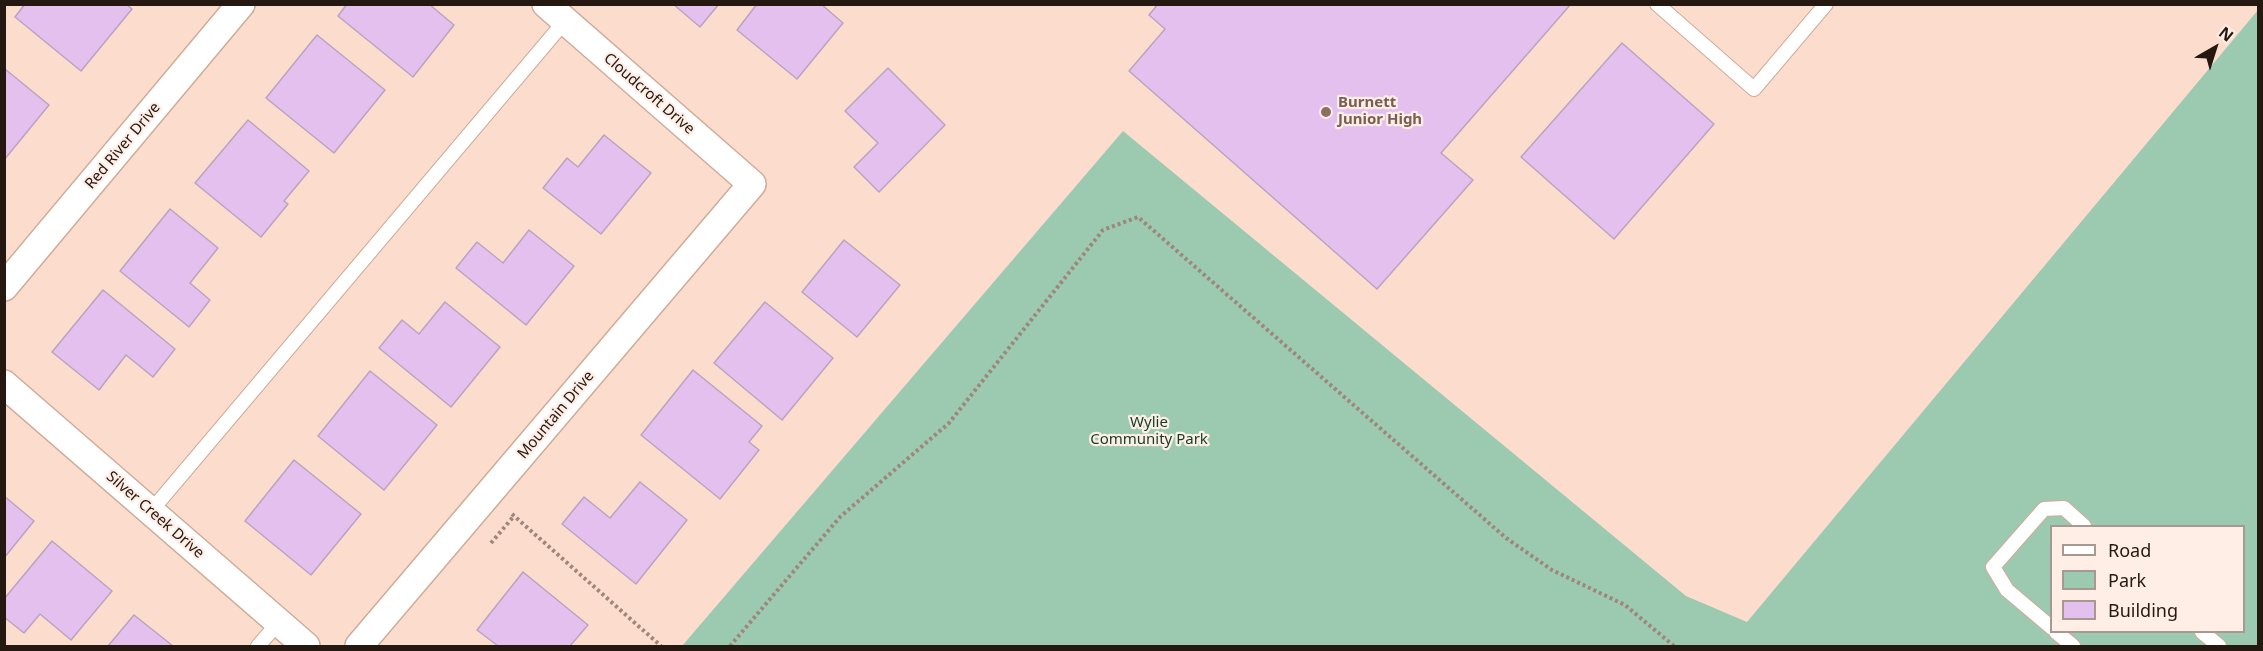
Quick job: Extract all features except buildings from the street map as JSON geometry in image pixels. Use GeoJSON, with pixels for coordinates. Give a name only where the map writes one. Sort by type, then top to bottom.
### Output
{"type":"FeatureCollection","features":[{"type":"Feature","properties":{"kind":"street","name":"Red River Drive"},"geometry":{"type":"LineString","coordinates":[[4,287],[241,4]]}},
{"type":"Feature","properties":{"kind":"street","name":"Cloudcroft Drive"},"geometry":{"type":"LineString","coordinates":[[556,13],[752,184]]}},
{"type":"Feature","properties":{"kind":"street","name":"Mountain Drive"},"geometry":{"type":"LineString","coordinates":[[359,646],[752,184]]}},
{"type":"Feature","properties":{"kind":"street","name":"Silver Creek Drive"},"geometry":{"type":"LineString","coordinates":[[4,384],[306,646]]}},
{"type":"Feature","properties":{"kind":"lane"},"geometry":{"type":"LineString","coordinates":[[1657,4],[1754,89],[1826,4]]}},
{"type":"Feature","properties":{"kind":"lane"},"geometry":{"type":"LineString","coordinates":[[151,512],[556,13]]}},
{"type":"Feature","properties":{"kind":"lane"},"geometry":{"type":"LineString","coordinates":[[2050,626],[2007,590],[1993,567],[2044,509],[2064,508],[2082,525]]}},
{"type":"Feature","properties":{"kind":"lane"},"geometry":{"type":"LineString","coordinates":[[258,646],[279,622]]}},
{"type":"Feature","properties":{"kind":"lane"},"geometry":{"type":"LineString","coordinates":[[2057,633],[2073,646]]}},
{"type":"Feature","properties":{"kind":"lane"},"geometry":{"type":"LineString","coordinates":[[2203,633],[2219,646]]}},
{"type":"Feature","properties":{"kind":"path"},"geometry":{"type":"LineString","coordinates":[[730,646],[840,518],[949,423],[1103,230],[1138,217],[1506,538],[1552,570],[1625,605],[1674,646]]}},
{"type":"Feature","properties":{"kind":"path"},"geometry":{"type":"LineString","coordinates":[[490,492],[661,646]]}},
{"type":"Feature","properties":{"kind":"green space","name":"Wylie Community Park"},"geometry":{"type":"Polygon","coordinates":[[[2258,10],[2258,646],[682,646],[1123,131],[1686,596],[1747,622],[2258,10]]]}},
{"type":"Feature","properties":{"kind":"place","name":"Burnett Junior High"},"geometry":{"type":"Point","coordinates":[1326,112]}}]}
